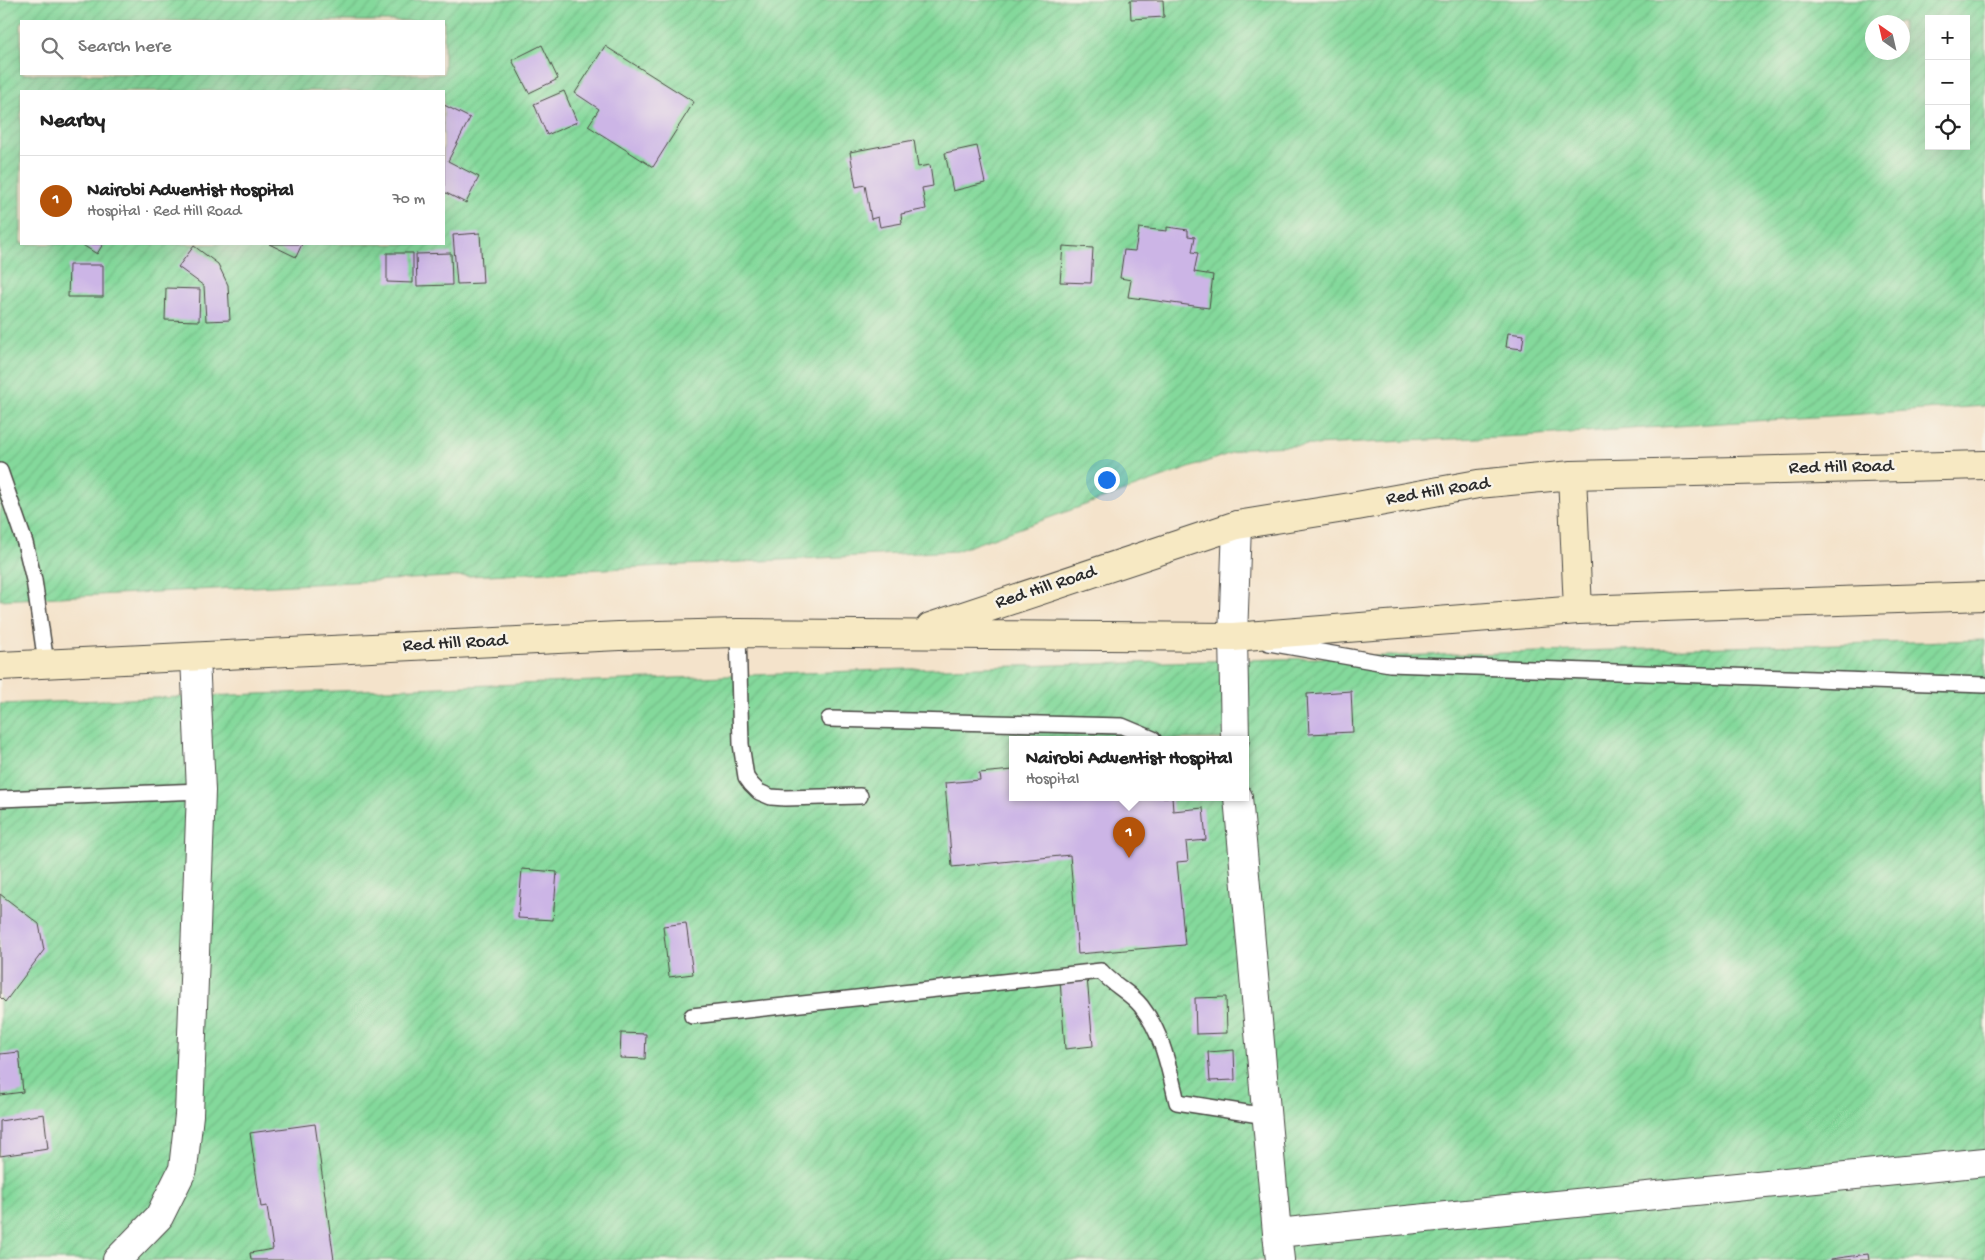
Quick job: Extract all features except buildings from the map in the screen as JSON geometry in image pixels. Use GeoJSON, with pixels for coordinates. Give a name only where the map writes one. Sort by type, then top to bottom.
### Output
{"type":"FeatureCollection","features":[{"type":"Feature","properties":{"kind":"main road","name":"Red Hill Road"},"geometry":{"type":"LineString","coordinates":[[910,634],[1237,524],[1357,506],[1478,484],[1572,475],[1985,465]]}},
{"type":"Feature","properties":{"kind":"main road"},"geometry":{"type":"LineString","coordinates":[[1572,475],[1578,610]]}},
{"type":"Feature","properties":{"kind":"main road","name":"Red Hill Road"},"geometry":{"type":"LineString","coordinates":[[0,666],[619,636],[738,633],[1233,637],[1578,610],[1985,596]]}},
{"type":"Feature","properties":{"kind":"street"},"geometry":{"type":"LineString","coordinates":[[1235,736],[1233,637],[1237,524]]}},
{"type":"Feature","properties":{"kind":"street"},"geometry":{"type":"LineString","coordinates":[[117,1260],[158,1217],[183,1170],[189,1115],[201,791],[195,657]]}},
{"type":"Feature","properties":{"kind":"street"},"geometry":{"type":"LineString","coordinates":[[1238,801],[1280,1260]]}},
{"type":"Feature","properties":{"kind":"street"},"geometry":{"type":"LineString","coordinates":[[1277,1233],[1985,1162]]}},
{"type":"Feature","properties":{"kind":"lane"},"geometry":{"type":"LineString","coordinates":[[0,471],[25,543],[34,580],[46,663]]}},
{"type":"Feature","properties":{"kind":"lane"},"geometry":{"type":"LineString","coordinates":[[738,633],[741,744],[746,777],[750,784],[759,792],[785,798],[860,796]]}},
{"type":"Feature","properties":{"kind":"lane"},"geometry":{"type":"LineString","coordinates":[[1233,637],[1390,664],[1985,685]]}},
{"type":"Feature","properties":{"kind":"lane"},"geometry":{"type":"LineString","coordinates":[[829,719],[1122,726],[1146,736]]}},
{"type":"Feature","properties":{"kind":"lane"},"geometry":{"type":"LineString","coordinates":[[0,799],[201,791]]}},
{"type":"Feature","properties":{"kind":"lane"},"geometry":{"type":"LineString","coordinates":[[692,1016],[1101,971],[1110,982],[1141,1005],[1161,1038],[1177,1102],[1266,1116]]}},
{"type":"Feature","properties":{"kind":"green space"},"geometry":{"type":"Polygon","coordinates":[[[0,0],[1985,0],[1985,406],[1522,436],[1245,448],[956,551],[0,600],[0,0]]]}},
{"type":"Feature","properties":{"kind":"green space"},"geometry":{"type":"Polygon","coordinates":[[[1985,640],[1985,1260],[0,1260],[0,704],[907,669],[1985,640]]]}},
{"type":"Feature","properties":{"kind":"place","name":"Nairobi Adventist Hospital"},"geometry":{"type":"Point","coordinates":[1129,858]}}]}
